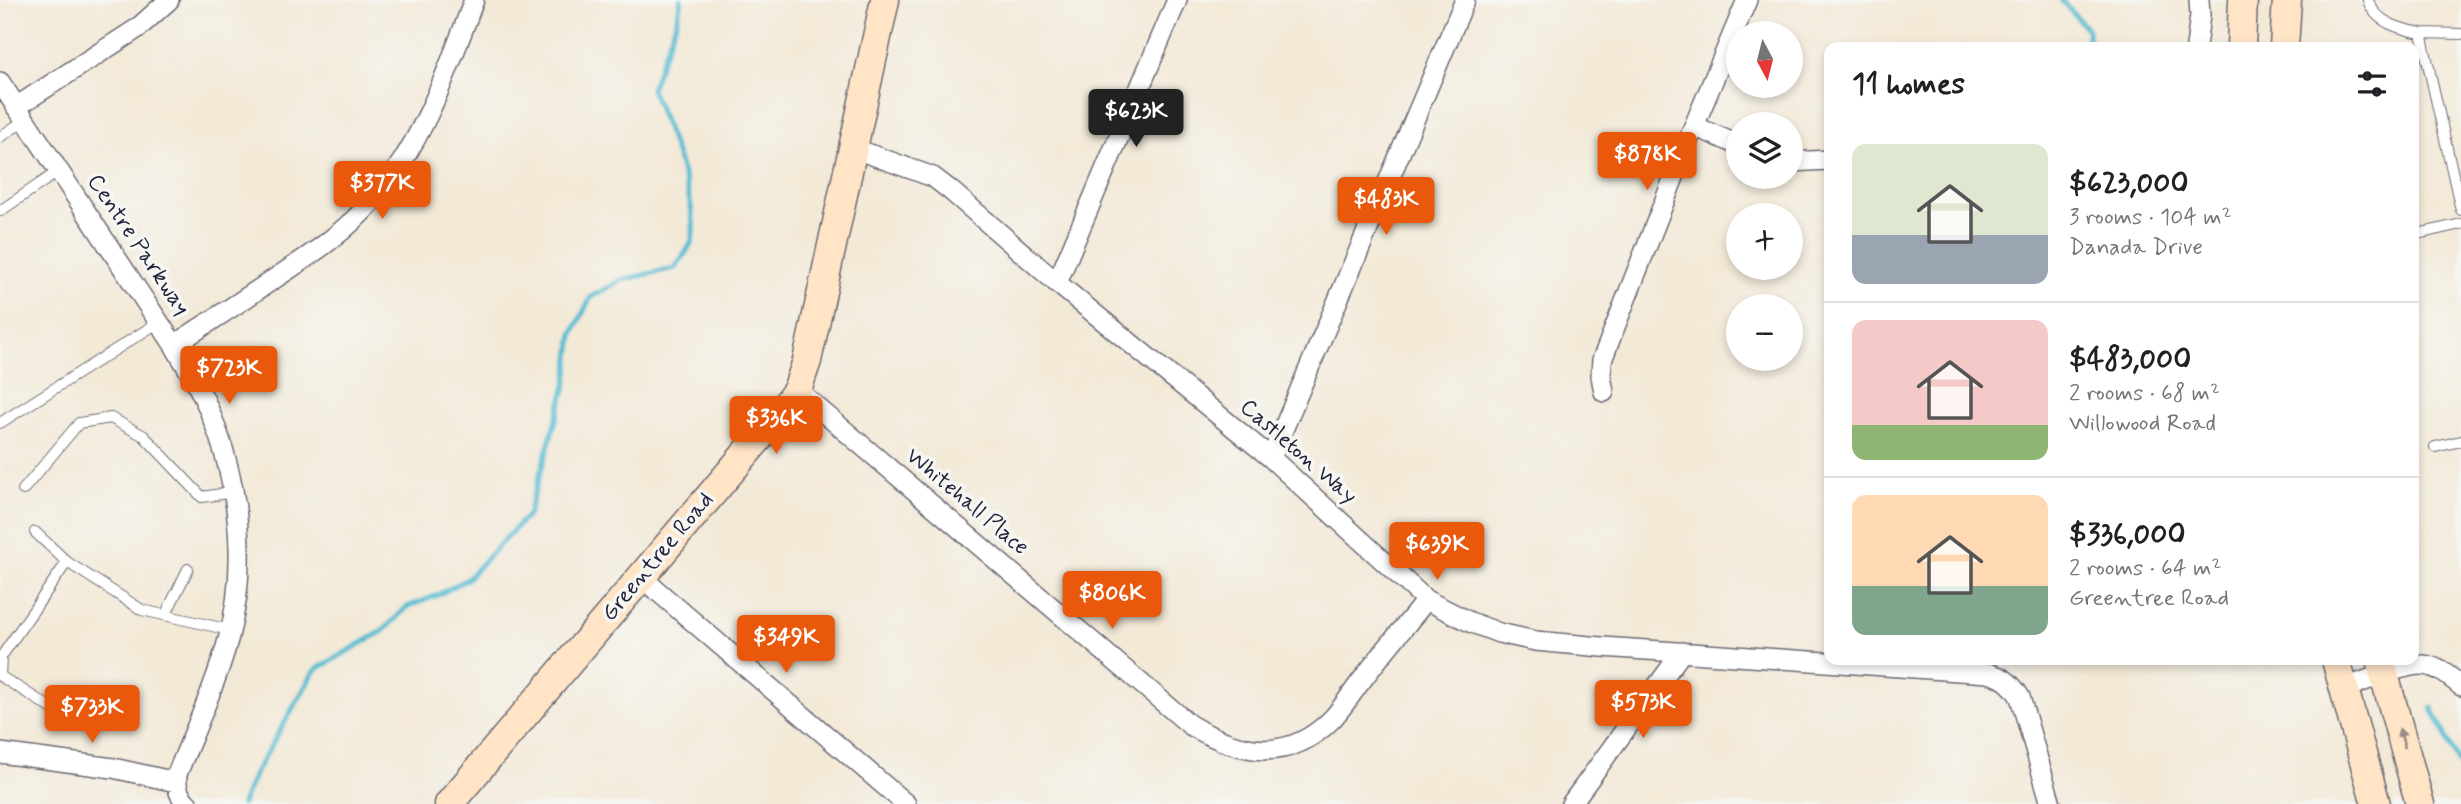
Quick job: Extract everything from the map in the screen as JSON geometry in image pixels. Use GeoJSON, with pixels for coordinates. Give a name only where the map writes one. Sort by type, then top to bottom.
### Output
{"type":"FeatureCollection","features":[{"type":"Feature","properties":{"kind":"street"},"geometry":{"type":"LineString","coordinates":[[21,113],[138,28],[169,0]]}},
{"type":"Feature","properties":{"kind":"street"},"geometry":{"type":"LineString","coordinates":[[174,345],[323,247],[375,199],[411,146],[428,113],[474,0]]}},
{"type":"Feature","properties":{"kind":"street","name":"Greentree Road"},"geometry":{"type":"LineString","coordinates":[[450,804],[797,390],[807,361],[885,0]]}},
{"type":"Feature","properties":{"kind":"street"},"geometry":{"type":"LineString","coordinates":[[1057,282],[1177,0]]}},
{"type":"Feature","properties":{"kind":"street"},"geometry":{"type":"LineString","coordinates":[[1271,458],[1465,0]]}},
{"type":"Feature","properties":{"kind":"street"},"geometry":{"type":"LineString","coordinates":[[1604,392],[1602,360],[1747,0]]}},
{"type":"Feature","properties":{"kind":"street"},"geometry":{"type":"LineString","coordinates":[[2197,42],[2199,0]]}},
{"type":"Feature","properties":{"kind":"street"},"geometry":{"type":"LineString","coordinates":[[2241,42],[2243,0]]}},
{"type":"Feature","properties":{"kind":"street"},"geometry":{"type":"LineString","coordinates":[[2284,42],[2287,0]]}},
{"type":"Feature","properties":{"kind":"street","name":"Centre Parkway"},"geometry":{"type":"LineString","coordinates":[[0,82],[174,345],[209,408],[234,492],[238,558],[234,612],[210,694],[176,782]]}},
{"type":"Feature","properties":{"kind":"street"},"geometry":{"type":"LineString","coordinates":[[1695,126],[1726,140]]}},
{"type":"Feature","properties":{"kind":"street","name":"Castleton Way"},"geometry":{"type":"LineString","coordinates":[[853,148],[933,177],[1271,458],[1426,600],[1499,633],[1535,641],[1824,662]]}},
{"type":"Feature","properties":{"kind":"street"},"geometry":{"type":"LineString","coordinates":[[1803,161],[1824,160]]}},
{"type":"Feature","properties":{"kind":"street","name":"Whitehall Place"},"geometry":{"type":"LineString","coordinates":[[797,390],[1190,724],[1231,746],[1274,750],[1312,736],[1335,716],[1426,600]]}},
{"type":"Feature","properties":{"kind":"street"},"geometry":{"type":"LineString","coordinates":[[640,577],[906,804]]}},
{"type":"Feature","properties":{"kind":"street"},"geometry":{"type":"LineString","coordinates":[[1571,804],[1682,653]]}},
{"type":"Feature","properties":{"kind":"street","name":"Castleton Way"},"geometry":{"type":"LineString","coordinates":[[1866,665],[1988,673],[2011,683],[2020,697],[2052,804]]}},
{"type":"Feature","properties":{"kind":"street"},"geometry":{"type":"LineString","coordinates":[[2337,665],[2376,804]]}},
{"type":"Feature","properties":{"kind":"street"},"geometry":{"type":"LineString","coordinates":[[2344,689],[2382,667],[2422,665],[2441,671],[2461,686]]}},
{"type":"Feature","properties":{"kind":"street"},"geometry":{"type":"LineString","coordinates":[[2382,667],[2420,804]]}},
{"type":"Feature","properties":{"kind":"street"},"geometry":{"type":"LineString","coordinates":[[0,753],[113,768],[176,782],[181,797],[188,804]]}},
{"type":"Feature","properties":{"kind":"lane"},"geometry":{"type":"LineString","coordinates":[[2368,0],[2369,5],[2384,22],[2403,29],[2421,33],[2461,34]]}},
{"type":"Feature","properties":{"kind":"lane"},"geometry":{"type":"LineString","coordinates":[[2421,33],[2461,210]]}},
{"type":"Feature","properties":{"kind":"lane"},"geometry":{"type":"LineString","coordinates":[[0,137],[21,113]]}},
{"type":"Feature","properties":{"kind":"lane"},"geometry":{"type":"LineString","coordinates":[[0,211],[59,171]]}},
{"type":"Feature","properties":{"kind":"lane"},"geometry":{"type":"LineString","coordinates":[[2419,233],[2461,225]]}},
{"type":"Feature","properties":{"kind":"lane"},"geometry":{"type":"LineString","coordinates":[[0,423],[159,321]]}},
{"type":"Feature","properties":{"kind":"lane"},"geometry":{"type":"LineString","coordinates":[[23,490],[79,423],[111,418],[144,436],[202,497],[234,492]]}},
{"type":"Feature","properties":{"kind":"lane"},"geometry":{"type":"LineString","coordinates":[[2435,447],[2461,441]]}},
{"type":"Feature","properties":{"kind":"lane"},"geometry":{"type":"LineString","coordinates":[[35,532],[67,562],[142,610],[230,629]]}},
{"type":"Feature","properties":{"kind":"lane"},"geometry":{"type":"LineString","coordinates":[[59,713],[0,676],[1,657],[67,562]]}},
{"type":"Feature","properties":{"kind":"lane"},"geometry":{"type":"LineString","coordinates":[[166,614],[188,569]]}},
{"type":"Feature","properties":{"kind":"waterway"},"geometry":{"type":"LineString","coordinates":[[242,804],[253,777],[315,670],[383,631],[407,607],[438,595],[467,579],[528,515],[567,382],[573,333],[591,297],[622,280],[675,268],[689,247],[693,225],[691,206],[672,142],[651,89],[677,20],[681,0]]}},
{"type":"Feature","properties":{"kind":"waterway"},"geometry":{"type":"LineString","coordinates":[[2061,0],[2088,30],[2088,42]]}},
{"type":"Feature","properties":{"kind":"waterway"},"geometry":{"type":"LineString","coordinates":[[2432,708],[2461,768]]}}]}
